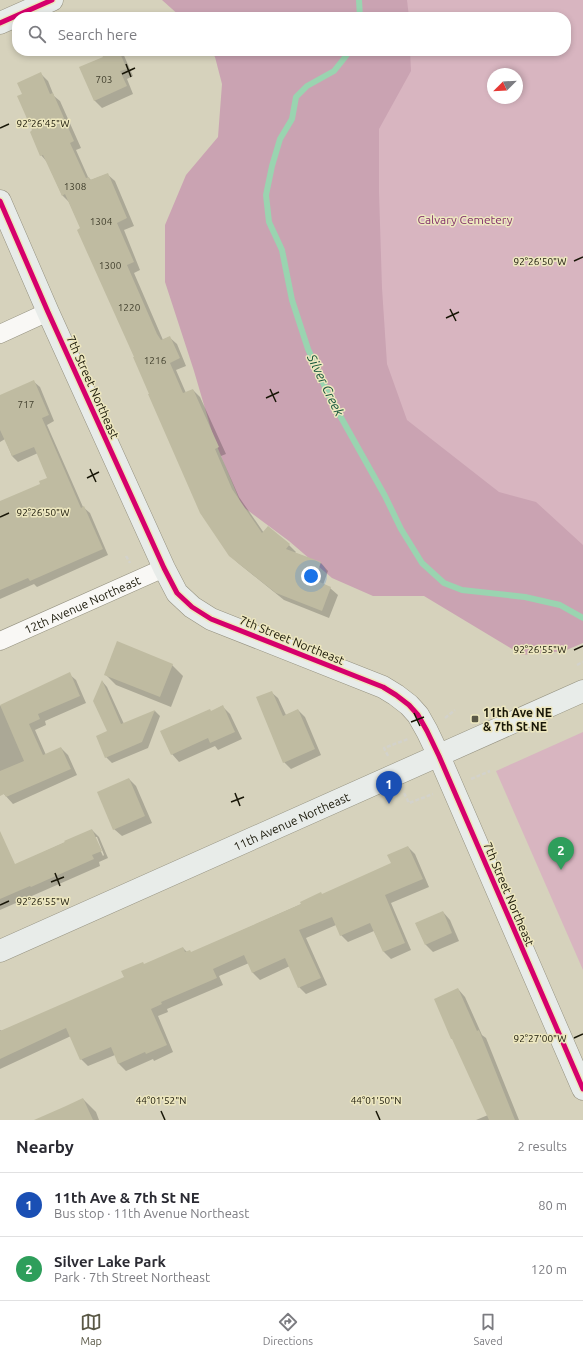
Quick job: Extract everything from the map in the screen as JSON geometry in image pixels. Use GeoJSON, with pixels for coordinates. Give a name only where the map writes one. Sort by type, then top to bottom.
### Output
{"type":"FeatureCollection","features":[{"type":"Feature","properties":{"kind":"main road"},"geometry":{"type":"LineString","coordinates":[[25,12],[52,0]]}},
{"type":"Feature","properties":{"kind":"main road"},"geometry":{"type":"LineString","coordinates":[[0,23],[12,18]]}},
{"type":"Feature","properties":{"kind":"main road","name":"7th Street Northeast"},"geometry":{"type":"LineString","coordinates":[[0,201],[48,312],[164,568],[177,593],[192,607],[211,619],[383,687],[409,705],[418,715],[428,731],[583,1089]]}},
{"type":"Feature","properties":{"kind":"main road","name":"11th Avenue Northeast"},"geometry":{"type":"LineString","coordinates":[[0,951],[583,691]]}},
{"type":"Feature","properties":{"kind":"street"},"geometry":{"type":"LineString","coordinates":[[0,334],[48,312]]}},
{"type":"Feature","properties":{"kind":"street","name":"12th Avenue Northeast"},"geometry":{"type":"LineString","coordinates":[[0,641],[164,568]]}},
{"type":"Feature","properties":{"kind":"path"},"geometry":{"type":"LineString","coordinates":[[577,665],[583,662]]}},
{"type":"Feature","properties":{"kind":"green space","name":"Calvary Cemetery"},"geometry":{"type":"Polygon","coordinates":[[[383,0],[583,0],[583,582],[394,436],[359,109],[373,56],[571,56],[571,12],[382,12],[383,0]]]}},
{"type":"Feature","properties":{"kind":"green space"},"geometry":{"type":"Polygon","coordinates":[[[583,732],[583,970],[496,771],[583,732]]]}},
{"type":"Feature","properties":{"kind":"shaded area"},"geometry":{"type":"Polygon","coordinates":[[[162,0],[407,0],[408,12],[175,12],[162,0]]]}},
{"type":"Feature","properties":{"kind":"shaded area"},"geometry":{"type":"Polygon","coordinates":[[[214,56],[410,56],[411,71],[379,129],[382,288],[387,364],[407,420],[499,492],[536,502],[583,545],[583,643],[564,651],[522,655],[424,596],[373,596],[332,578],[289,541],[242,506],[214,439],[165,282],[165,225],[186,175],[218,137],[222,84],[214,56]]]}},
{"type":"Feature","properties":{"kind":"building"},"geometry":{"type":"Polygon","coordinates":[[[121,56],[127,69],[120,71],[127,86],[94,101],[79,67],[103,57],[121,56]]]}},
{"type":"Feature","properties":{"kind":"building"},"geometry":{"type":"Polygon","coordinates":[[[41,72],[50,94],[53,93],[74,141],[70,143],[86,178],[89,177],[90,180],[108,173],[127,218],[117,223],[134,262],[127,265],[157,334],[161,340],[170,336],[180,358],[170,363],[183,393],[193,389],[219,447],[215,449],[232,489],[262,533],[268,526],[290,544],[286,549],[321,562],[315,580],[331,587],[322,611],[276,593],[229,556],[200,513],[148,394],[134,357],[77,230],[80,228],[65,194],[62,196],[43,155],[40,156],[30,132],[32,130],[17,96],[22,94],[17,83],[41,72]]]}},
{"type":"Feature","properties":{"kind":"building"},"geometry":{"type":"Polygon","coordinates":[[[34,380],[49,415],[42,418],[81,508],[84,506],[103,549],[30,581],[28,578],[0,590],[0,501],[40,484],[39,481],[47,478],[34,447],[12,456],[0,430],[0,395],[34,380]]]}},
{"type":"Feature","properties":{"kind":"building"},"geometry":{"type":"Polygon","coordinates":[[[117,641],[173,664],[160,697],[104,675],[117,641]]]}},
{"type":"Feature","properties":{"kind":"building"},"geometry":{"type":"Polygon","coordinates":[[[70,672],[80,696],[38,714],[40,719],[29,724],[43,755],[61,747],[71,769],[6,797],[4,794],[0,796],[0,771],[24,761],[0,705],[70,672]]]}},
{"type":"Feature","properties":{"kind":"building"},"geometry":{"type":"Polygon","coordinates":[[[102,680],[121,724],[155,710],[142,742],[105,758],[96,736],[107,731],[93,701],[102,680]]]}},
{"type":"Feature","properties":{"kind":"building"},"geometry":{"type":"Polygon","coordinates":[[[272,691],[283,716],[298,709],[315,749],[283,763],[256,697],[272,691]]]}},
{"type":"Feature","properties":{"kind":"building"},"geometry":{"type":"Polygon","coordinates":[[[223,705],[235,732],[210,743],[208,738],[171,755],[160,731],[210,709],[211,711],[223,705]]]}},
{"type":"Feature","properties":{"kind":"building"},"geometry":{"type":"Polygon","coordinates":[[[129,778],[145,816],[113,830],[97,792],[129,778]]]}},
{"type":"Feature","properties":{"kind":"building"},"geometry":{"type":"Polygon","coordinates":[[[92,829],[102,851],[92,855],[94,859],[0,899],[0,831],[15,864],[92,829]]]}},
{"type":"Feature","properties":{"kind":"building"},"geometry":{"type":"Polygon","coordinates":[[[408,846],[423,879],[385,895],[405,943],[383,952],[370,923],[340,936],[332,917],[299,930],[321,978],[298,988],[285,958],[252,973],[244,955],[213,969],[217,978],[161,1002],[162,1004],[151,1009],[167,1045],[146,1054],[145,1052],[118,1064],[111,1047],[80,1060],[66,1028],[0,1059],[0,1031],[124,977],[121,971],[143,962],[144,964],[183,947],[185,952],[190,950],[191,952],[301,904],[300,902],[321,892],[322,894],[391,863],[387,855],[408,846]]]}},
{"type":"Feature","properties":{"kind":"building"},"geometry":{"type":"Polygon","coordinates":[[[443,911],[452,933],[425,945],[415,923],[443,911]]]}},
{"type":"Feature","properties":{"kind":"building"},"geometry":{"type":"Polygon","coordinates":[[[458,988],[477,1031],[479,1030],[515,1120],[489,1120],[451,1039],[434,999],[458,988]]]}},
{"type":"Feature","properties":{"kind":"building"},"geometry":{"type":"Polygon","coordinates":[[[83,1098],[93,1120],[34,1120],[66,1106],[83,1098]]]}},
{"type":"Feature","properties":{"kind":"waterway","name":"Silver Creek"},"geometry":{"type":"LineString","coordinates":[[359,0],[360,12]]}},
{"type":"Feature","properties":{"kind":"waterway","name":"Silver Creek"},"geometry":{"type":"LineString","coordinates":[[346,56],[334,71],[307,86],[296,97],[292,119],[280,139],[272,166],[266,195],[269,222],[282,250],[292,300],[308,349],[329,396],[385,496],[401,529],[422,563],[444,583],[462,590],[525,597],[560,605],[583,618]]}},
{"type":"Feature","properties":{"kind":"cycle path"},"geometry":{"type":"LineString","coordinates":[[25,12],[52,0]]}},
{"type":"Feature","properties":{"kind":"cycle path"},"geometry":{"type":"LineString","coordinates":[[0,23],[12,18]]}},
{"type":"Feature","properties":{"kind":"cycle path"},"geometry":{"type":"LineString","coordinates":[[0,201],[48,312],[164,568],[177,593],[192,607],[211,619],[383,687],[409,705],[418,715],[439,756],[583,1089]]}},
{"type":"Feature","properties":{"kind":"place","name":"11th Ave NE & 7th St NE"},"geometry":{"type":"Point","coordinates":[475,719]}},
{"type":"Feature","properties":{"kind":"place","name":"11th Ave & 7th St NE"},"geometry":{"type":"Point","coordinates":[389,804]}},
{"type":"Feature","properties":{"kind":"place","name":"Silver Lake Park"},"geometry":{"type":"Point","coordinates":[561,870]}}]}
